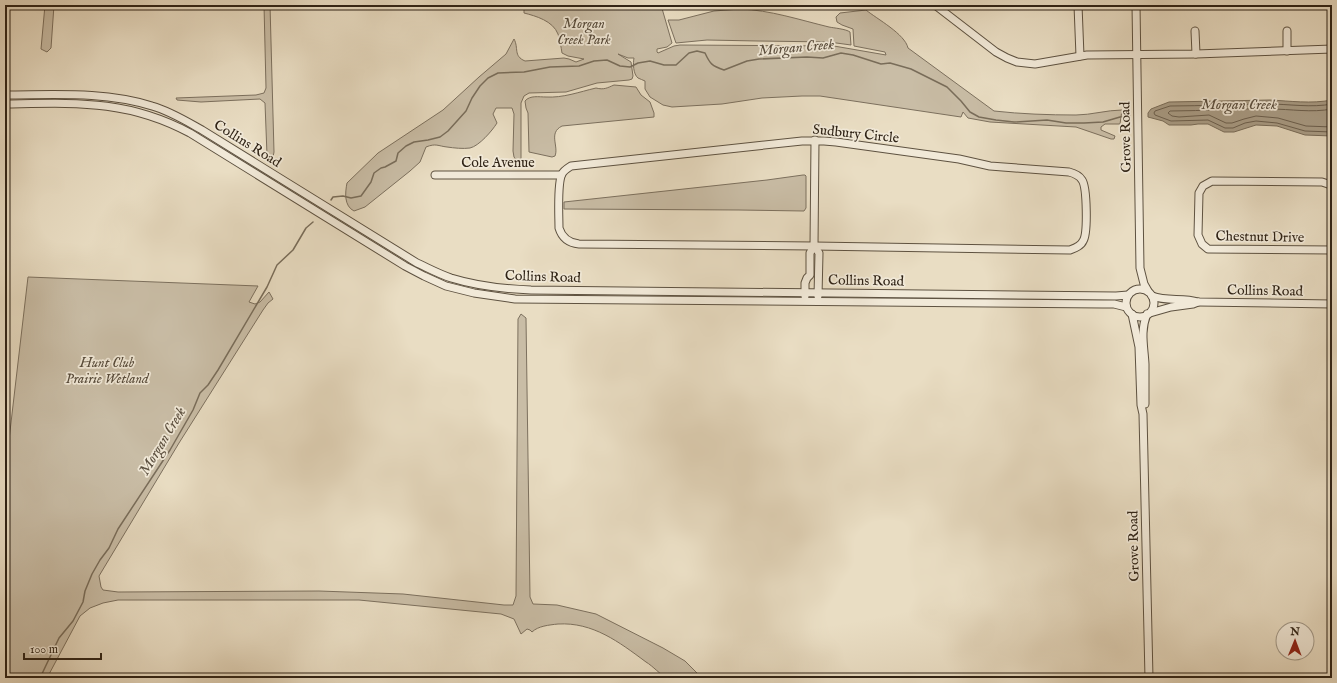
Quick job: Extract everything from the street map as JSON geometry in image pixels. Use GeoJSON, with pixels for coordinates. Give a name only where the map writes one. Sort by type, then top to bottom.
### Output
{"type":"FeatureCollection","features":[{"type":"Feature","properties":{"kind":"street"},"geometry":{"type":"LineString","coordinates":[[935,5],[996,52],[1008,59],[1025,64],[1035,64],[1080,56],[1196,54],[1332,49]]}},
{"type":"Feature","properties":{"kind":"street"},"geometry":{"type":"LineString","coordinates":[[1078,5],[1080,56]]}},
{"type":"Feature","properties":{"kind":"street","name":"Grove Road"},"geometry":{"type":"LineString","coordinates":[[1130,293],[1137,282],[1140,268],[1136,5]]}},
{"type":"Feature","properties":{"kind":"street"},"geometry":{"type":"LineString","coordinates":[[1195,31],[1196,54]]}},
{"type":"Feature","properties":{"kind":"street"},"geometry":{"type":"LineString","coordinates":[[1287,31],[1287,51]]}},
{"type":"Feature","properties":{"kind":"street","name":"Collins Road"},"geometry":{"type":"LineString","coordinates":[[5,96],[68,94],[115,97],[152,106],[169,112],[202,130],[417,263],[450,278],[470,283],[508,289],[531,290],[1116,296],[1130,293]]}},
{"type":"Feature","properties":{"kind":"street","name":"Collins Road"},"geometry":{"type":"LineString","coordinates":[[5,104],[67,103],[108,106],[132,110],[162,119],[190,133],[405,266],[446,286],[474,293],[515,299],[1108,304],[1126,307]]}},
{"type":"Feature","properties":{"kind":"street"},"geometry":{"type":"LineString","coordinates":[[804,302],[807,278],[810,275],[810,253],[814,246],[815,140]]}},
{"type":"Feature","properties":{"kind":"street","name":"Sudbury Circle"},"geometry":{"type":"LineString","coordinates":[[815,140],[959,159],[990,166],[1069,172],[1076,174],[1082,179],[1085,186],[1086,235],[1083,243],[1070,250],[572,243],[561,235],[559,228],[560,184],[561,175],[568,167],[580,164],[815,140]]}},
{"type":"Feature","properties":{"kind":"street","name":"Cole Avenue"},"geometry":{"type":"LineString","coordinates":[[436,175],[561,175]]}},
{"type":"Feature","properties":{"kind":"street"},"geometry":{"type":"LineString","coordinates":[[1197,180],[1203,186],[1212,181],[1322,182],[1332,186]]}},
{"type":"Feature","properties":{"kind":"street","name":"Chestnut Drive"},"geometry":{"type":"LineString","coordinates":[[1203,186],[1199,193],[1198,235],[1202,244],[1208,249],[1332,250]]}},
{"type":"Feature","properties":{"kind":"street"},"geometry":{"type":"LineString","coordinates":[[814,246],[819,253],[818,302]]}},
{"type":"Feature","properties":{"kind":"street","name":"Grove Road"},"geometry":{"type":"LineString","coordinates":[[1140,268],[1144,284],[1150,293]]}},
{"type":"Feature","properties":{"kind":"street"},"geometry":{"type":"LineString","coordinates":[[1139,288],[1150,293],[1154,305],[1148,314],[1138,316],[1132,314],[1126,307],[1126,300],[1130,293],[1139,288]]}},
{"type":"Feature","properties":{"kind":"street","name":"Collins Road"},"geometry":{"type":"LineString","coordinates":[[1150,293],[1163,299],[1191,299],[1198,302]]}},
{"type":"Feature","properties":{"kind":"street","name":"Collins Road"},"geometry":{"type":"LineString","coordinates":[[1148,314],[1171,306],[1198,302],[1332,304]]}},
{"type":"Feature","properties":{"kind":"street","name":"Grove Road"},"geometry":{"type":"LineString","coordinates":[[1132,314],[1138,338],[1141,405],[1143,414],[1148,678]]}},
{"type":"Feature","properties":{"kind":"street","name":"Grove Road"},"geometry":{"type":"LineString","coordinates":[[1143,414],[1145,405],[1143,330],[1148,314]]}},
{"type":"Feature","properties":{"kind":"green space"},"geometry":{"type":"Polygon","coordinates":[[[45,5],[54,5],[51,48],[47,52],[41,49],[45,5]]]}},
{"type":"Feature","properties":{"kind":"green space"},"geometry":{"type":"Polygon","coordinates":[[[264,5],[270,5],[273,157],[267,155],[265,103],[260,99],[201,102],[177,100],[176,98],[256,95],[264,93],[266,88],[264,5]]]}},
{"type":"Feature","properties":{"kind":"green space","name":"Morgan Creek Park"},"geometry":{"type":"Polygon","coordinates":[[[524,5],[661,5],[672,43],[667,47],[657,49],[658,53],[680,45],[834,46],[886,55],[885,52],[854,46],[853,29],[837,22],[836,17],[840,13],[866,10],[902,37],[908,48],[994,111],[1076,115],[1122,110],[1120,124],[1105,124],[1101,127],[1101,130],[1115,136],[1114,139],[1111,139],[1076,127],[990,122],[968,118],[963,112],[961,117],[820,96],[762,98],[722,104],[672,107],[663,105],[650,97],[645,89],[645,81],[638,78],[635,74],[634,58],[628,58],[618,54],[631,62],[632,79],[597,83],[566,92],[529,93],[524,96],[521,103],[521,161],[517,161],[514,157],[514,114],[512,108],[496,108],[493,114],[497,123],[489,134],[474,147],[456,148],[435,145],[426,147],[420,162],[410,171],[365,207],[354,211],[351,209],[348,206],[346,199],[347,183],[378,153],[443,110],[506,54],[514,39],[519,57],[525,61],[564,58],[576,62],[584,59],[568,56],[562,53],[559,36],[556,29],[544,20],[524,13],[524,5]]]}},
{"type":"Feature","properties":{"kind":"green space"},"geometry":{"type":"Polygon","coordinates":[[[740,9],[774,13],[846,30],[850,32],[851,45],[829,42],[707,40],[676,43],[668,20],[679,20],[714,11],[740,9]]]}},
{"type":"Feature","properties":{"kind":"green space"},"geometry":{"type":"Polygon","coordinates":[[[614,85],[636,87],[641,95],[650,102],[654,117],[562,126],[558,129],[555,136],[555,156],[552,157],[529,152],[528,113],[525,101],[527,99],[535,97],[565,96],[614,85]]]}},
{"type":"Feature","properties":{"kind":"green space"},"geometry":{"type":"Polygon","coordinates":[[[805,175],[806,208],[804,211],[564,209],[564,202],[805,175]]]}},
{"type":"Feature","properties":{"kind":"green space","name":"Hunt Club Prairie Wetland"},"geometry":{"type":"Polygon","coordinates":[[[28,277],[258,286],[249,302],[255,304],[260,302],[269,292],[273,299],[263,310],[179,443],[99,576],[103,590],[118,592],[319,591],[403,594],[513,605],[516,596],[518,319],[521,314],[526,318],[530,597],[533,604],[557,605],[596,614],[663,648],[685,661],[702,678],[668,678],[626,647],[605,635],[583,626],[571,624],[547,625],[532,632],[527,629],[521,634],[514,619],[501,614],[359,600],[118,600],[103,603],[90,608],[80,616],[47,678],[5,678],[5,474],[28,277]]]}},
{"type":"Feature","properties":{"kind":"water"},"geometry":{"type":"Polygon","coordinates":[[[1270,100],[1308,102],[1332,100],[1332,136],[1305,135],[1277,126],[1256,125],[1234,132],[1224,132],[1208,124],[1169,125],[1163,121],[1148,117],[1148,113],[1151,109],[1169,102],[1270,100]]]}},
{"type":"Feature","properties":{"kind":"waterway","name":"Morgan Creek"},"geometry":{"type":"LineString","coordinates":[[331,200],[333,197],[343,196],[351,198],[361,196],[371,182],[374,173],[396,161],[398,153],[406,146],[414,142],[440,137],[448,131],[466,111],[472,98],[480,86],[488,78],[498,73],[524,72],[550,67],[579,66],[594,61],[607,60],[620,66],[630,67],[638,63],[650,61],[664,65],[676,65],[689,53],[697,51],[705,53],[708,60],[712,64],[724,70],[747,61],[759,59],[807,57],[823,58],[841,53],[853,55],[881,64],[890,63],[911,69],[947,87],[970,112],[979,117],[1014,122],[1047,120],[1066,123],[1084,123],[1103,122],[1130,116]]}},
{"type":"Feature","properties":{"kind":"waterway","name":"Morgan Creek"},"geometry":{"type":"LineString","coordinates":[[40,678],[59,638],[73,621],[83,602],[85,591],[92,574],[109,548],[118,529],[170,450],[193,410],[200,393],[208,385],[218,370],[267,287],[277,265],[293,250],[306,228],[313,222]]}}]}
